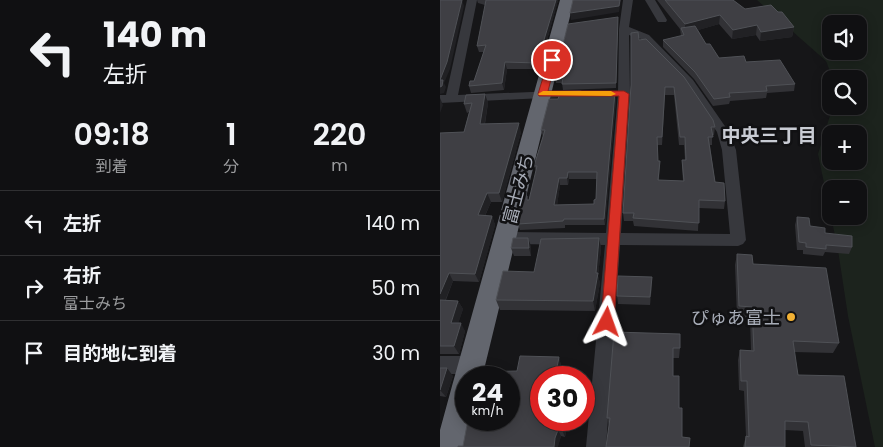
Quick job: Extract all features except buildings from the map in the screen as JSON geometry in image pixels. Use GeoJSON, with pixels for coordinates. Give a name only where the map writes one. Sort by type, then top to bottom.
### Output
{"type":"FeatureCollection","features":[{"type":"Feature","properties":{"kind":"highway","name":"富士みち"},"geometry":{"type":"LineString","coordinates":[[472,366],[542,94],[566,25],[567,0]]}},
{"type":"Feature","properties":{"kind":"highway","name":"富士みち"},"geometry":{"type":"LineString","coordinates":[[451,447],[455,431]]}},
{"type":"Feature","properties":{"kind":"street"},"geometry":{"type":"LineString","coordinates":[[469,1],[445,98],[588,94]]}},
{"type":"Feature","properties":{"kind":"street"},"geometry":{"type":"LineString","coordinates":[[596,447],[613,238],[622,21],[639,2],[662,20]]}},
{"type":"Feature","properties":{"kind":"street"},"geometry":{"type":"LineString","coordinates":[[505,238],[738,240],[729,150],[723,132],[688,82],[645,37],[622,21]]}},
{"type":"Feature","properties":{"kind":"street"},"geometry":{"type":"LineString","coordinates":[[440,365],[455,371]]}},
{"type":"Feature","properties":{"kind":"shaded area"},"geometry":{"type":"Polygon","coordinates":[[[757,0],[883,0],[883,447],[875,447],[848,316],[833,225],[867,225],[867,180],[823,180],[818,154],[822,141],[822,170],[867,170],[867,125],[827,125],[830,115],[867,115],[867,70],[830,70],[825,60],[867,60],[867,15],[822,15],[822,57],[757,0]]]}},
{"type":"Feature","properties":{"kind":"slow traffic"},"geometry":{"type":"LineString","coordinates":[[543,94],[611,94]]}},
{"type":"Feature","properties":{"kind":"place","name":"ぴゅあ富士"},"geometry":{"type":"Point","coordinates":[791,317]}},
{"type":"Feature","properties":{"kind":"district","name":"中央三丁目"},"geometry":{"type":"Point","coordinates":[769,135]}},
{"type":"Feature","properties":{"kind":"route"},"geometry":{"type":"LineString","coordinates":[[552,60],[542,94],[624,94],[607,322]]}}]}
